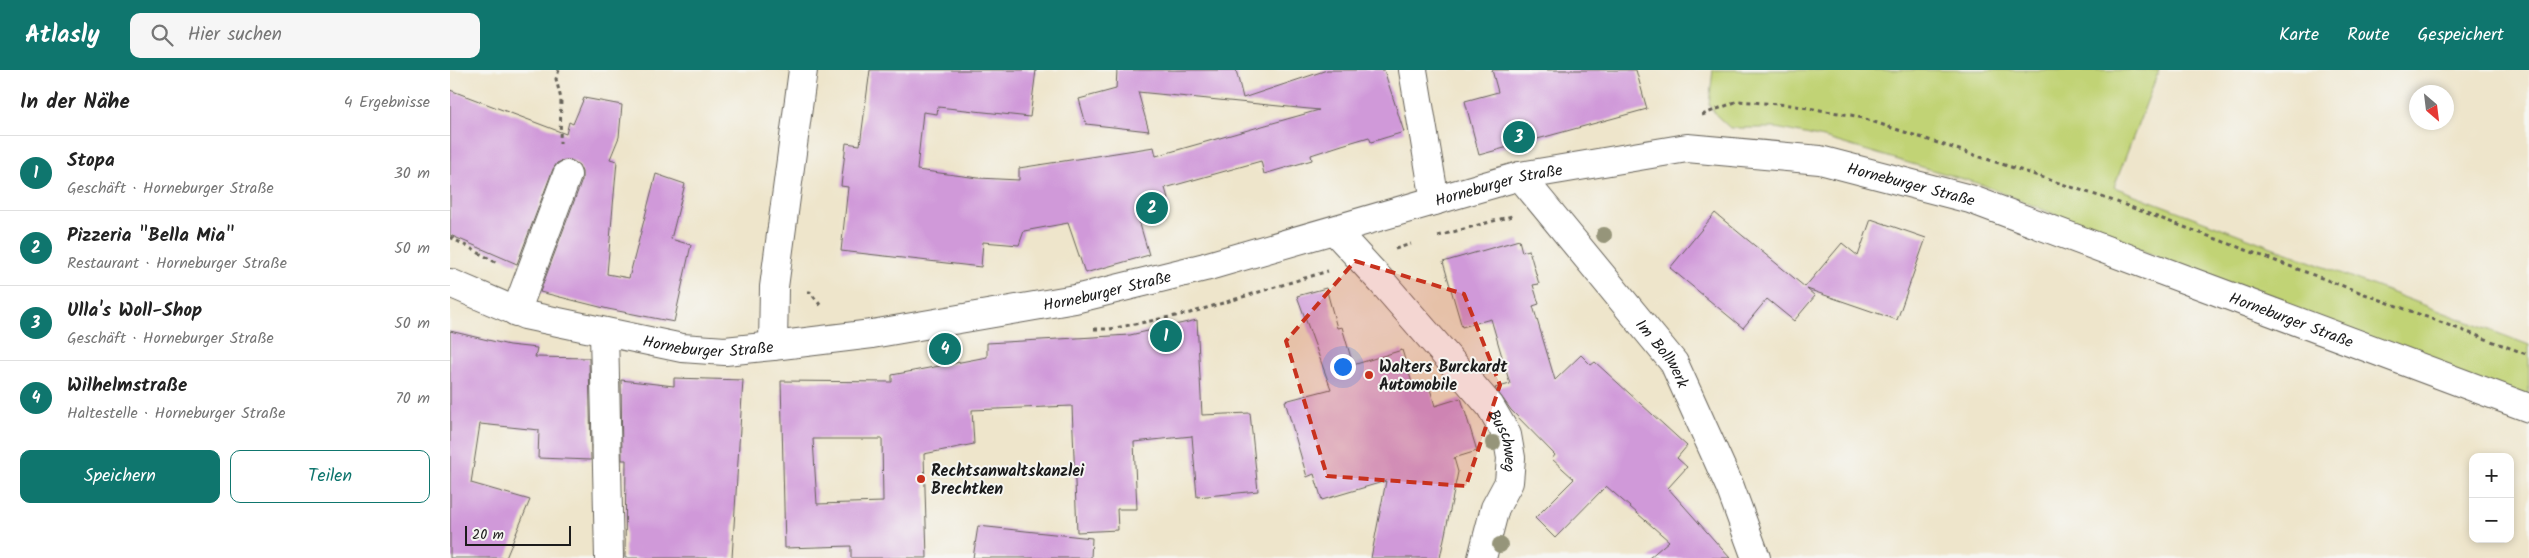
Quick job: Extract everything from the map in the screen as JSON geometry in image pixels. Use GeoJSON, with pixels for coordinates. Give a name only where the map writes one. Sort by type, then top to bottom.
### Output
{"type":"FeatureCollection","features":[{"type":"Feature","properties":{"kind":"street"},"geometry":{"type":"LineString","coordinates":[[773,346],[774,287],[803,70]]}},
{"type":"Feature","properties":{"kind":"street"},"geometry":{"type":"LineString","coordinates":[[1413,70],[1436,201]]}},
{"type":"Feature","properties":{"kind":"street","name":"Horneburger Straße"},"geometry":{"type":"LineString","coordinates":[[450,283],[516,312],[682,348],[725,350],[773,346],[872,334],[1075,299],[1205,267],[1520,176],[1687,148],[1820,160],[1970,199],[2529,408]]}},
{"type":"Feature","properties":{"kind":"street"},"geometry":{"type":"LineString","coordinates":[[516,312],[567,175]]}},
{"type":"Feature","properties":{"kind":"street","name":"Im Bollwerk"},"geometry":{"type":"LineString","coordinates":[[1520,176],[1674,363],[1730,487],[1756,558]]}},
{"type":"Feature","properties":{"kind":"street","name":"Buschweg"},"geometry":{"type":"LineString","coordinates":[[1335,230],[1490,406],[1507,436],[1510,458],[1510,482],[1495,508],[1482,558]]}},
{"type":"Feature","properties":{"kind":"street"},"geometry":{"type":"LineString","coordinates":[[604,332],[609,558]]}},
{"type":"Feature","properties":{"kind":"path"},"geometry":{"type":"LineString","coordinates":[[560,70],[556,79],[561,99],[560,154],[567,175]]}},
{"type":"Feature","properties":{"kind":"path"},"geometry":{"type":"LineString","coordinates":[[1696,118],[1738,101],[1790,105],[1856,116],[2114,200],[2529,355]]}},
{"type":"Feature","properties":{"kind":"path"},"geometry":{"type":"LineString","coordinates":[[1436,236],[1545,207]]}},
{"type":"Feature","properties":{"kind":"path"},"geometry":{"type":"LineString","coordinates":[[1085,330],[1110,330],[1190,313],[1363,261],[1417,242]]}},
{"type":"Feature","properties":{"kind":"highlighted area"},"geometry":{"type":"Polygon","coordinates":[[[1355,261],[1464,294],[1500,385],[1466,486],[1327,476],[1286,341],[1355,261]]]}},
{"type":"Feature","properties":{"kind":"green space"},"geometry":{"type":"Polygon","coordinates":[[[1713,70],[2159,70],[2114,187],[2529,345],[2529,406],[2399,356],[1983,185],[1824,138],[1776,128],[1730,128],[1716,115],[1709,104],[1713,70]]]}},
{"type":"Feature","properties":{"kind":"building"},"geometry":{"type":"Polygon","coordinates":[[[870,70],[1036,70],[1030,117],[938,107],[937,114],[923,112],[917,170],[978,178],[1019,180],[1019,168],[1154,147],[1156,156],[1319,110],[1138,92],[1149,131],[1086,124],[1079,99],[1116,89],[1117,70],[1236,70],[1243,98],[1327,70],[1384,70],[1404,132],[1371,142],[1369,137],[1342,145],[1311,155],[1312,160],[1264,174],[1261,161],[1165,188],[1170,205],[1137,214],[1149,255],[1085,273],[1068,223],[1024,231],[1019,245],[983,242],[981,267],[841,251],[848,187],[841,186],[846,143],[860,145],[870,70]]]}},
{"type":"Feature","properties":{"kind":"building"},"geometry":{"type":"Polygon","coordinates":[[[1492,70],[1636,70],[1647,109],[1479,155],[1465,101],[1498,92],[1492,70]]]}},
{"type":"Feature","properties":{"kind":"building"},"geometry":{"type":"Polygon","coordinates":[[[450,90],[566,134],[569,122],[573,124],[584,98],[622,105],[619,137],[610,159],[617,161],[607,274],[629,278],[656,174],[685,184],[671,239],[691,245],[674,322],[608,309],[540,292],[582,180],[582,172],[579,165],[573,161],[564,160],[557,163],[553,169],[517,264],[450,235],[450,90]]]}},
{"type":"Feature","properties":{"kind":"building"},"geometry":{"type":"Polygon","coordinates":[[[1715,213],[1805,287],[1842,243],[1858,256],[1871,219],[1926,238],[1897,320],[1807,289],[1815,296],[1794,321],[1767,299],[1743,328],[1670,268],[1715,213]]]}},
{"type":"Feature","properties":{"kind":"building"},"geometry":{"type":"Polygon","coordinates":[[[1519,240],[1522,252],[1529,250],[1539,284],[1533,285],[1539,304],[1533,306],[1555,380],[1581,355],[1591,365],[1595,362],[1687,446],[1677,458],[1687,467],[1668,488],[1730,558],[1649,558],[1669,541],[1606,486],[1555,538],[1535,518],[1574,479],[1552,459],[1555,455],[1511,410],[1495,388],[1510,384],[1491,319],[1462,327],[1443,262],[1519,240]]]}},
{"type":"Feature","properties":{"kind":"building"},"geometry":{"type":"Polygon","coordinates":[[[1326,288],[1337,328],[1342,327],[1353,365],[1402,350],[1413,386],[1428,382],[1435,406],[1461,398],[1477,451],[1454,458],[1458,472],[1440,558],[1371,558],[1386,481],[1322,500],[1314,474],[1307,477],[1285,401],[1331,389],[1297,296],[1326,288]]]}},
{"type":"Feature","properties":{"kind":"building"},"geometry":{"type":"Polygon","coordinates":[[[1197,320],[1202,415],[1250,413],[1258,491],[1197,497],[1192,436],[1134,442],[1137,509],[1117,509],[1118,530],[1077,532],[1072,406],[972,410],[974,444],[924,454],[927,558],[851,558],[851,546],[785,548],[781,381],[892,382],[892,375],[987,357],[987,343],[1130,335],[1197,320]],[[813,439],[817,504],[883,502],[882,439],[813,439]]]}},
{"type":"Feature","properties":{"kind":"building"},"geometry":{"type":"Polygon","coordinates":[[[450,331],[509,345],[537,348],[535,357],[589,358],[591,460],[538,458],[539,430],[480,424],[471,483],[530,500],[506,558],[450,558],[450,331]]]}},
{"type":"Feature","properties":{"kind":"building"},"geometry":{"type":"Polygon","coordinates":[[[674,378],[743,380],[732,558],[625,558],[626,460],[622,460],[621,380],[674,386],[674,378]]]}},
{"type":"Feature","properties":{"kind":"building"},"geometry":{"type":"Polygon","coordinates":[[[978,526],[1092,538],[1091,558],[973,558],[978,526]]]}},
{"type":"Feature","properties":{"kind":"place","name":"Ulla's Woll-Shop"},"geometry":{"type":"Point","coordinates":[1519,137]}},
{"type":"Feature","properties":{"kind":"place","name":"Pizzeria \"Bella Mia\""},"geometry":{"type":"Point","coordinates":[1152,208]}},
{"type":"Feature","properties":{"kind":"place","name":"Stopa"},"geometry":{"type":"Point","coordinates":[1166,336]}},
{"type":"Feature","properties":{"kind":"place","name":"Wilhelmstraße"},"geometry":{"type":"Point","coordinates":[945,349]}},
{"type":"Feature","properties":{"kind":"place","name":"Walters Burckardt Automobile"},"geometry":{"type":"Point","coordinates":[1369,375]}},
{"type":"Feature","properties":{"kind":"place","name":"Rechtsanwaltskanzlei Brechtken"},"geometry":{"type":"Point","coordinates":[921,479]}}]}
